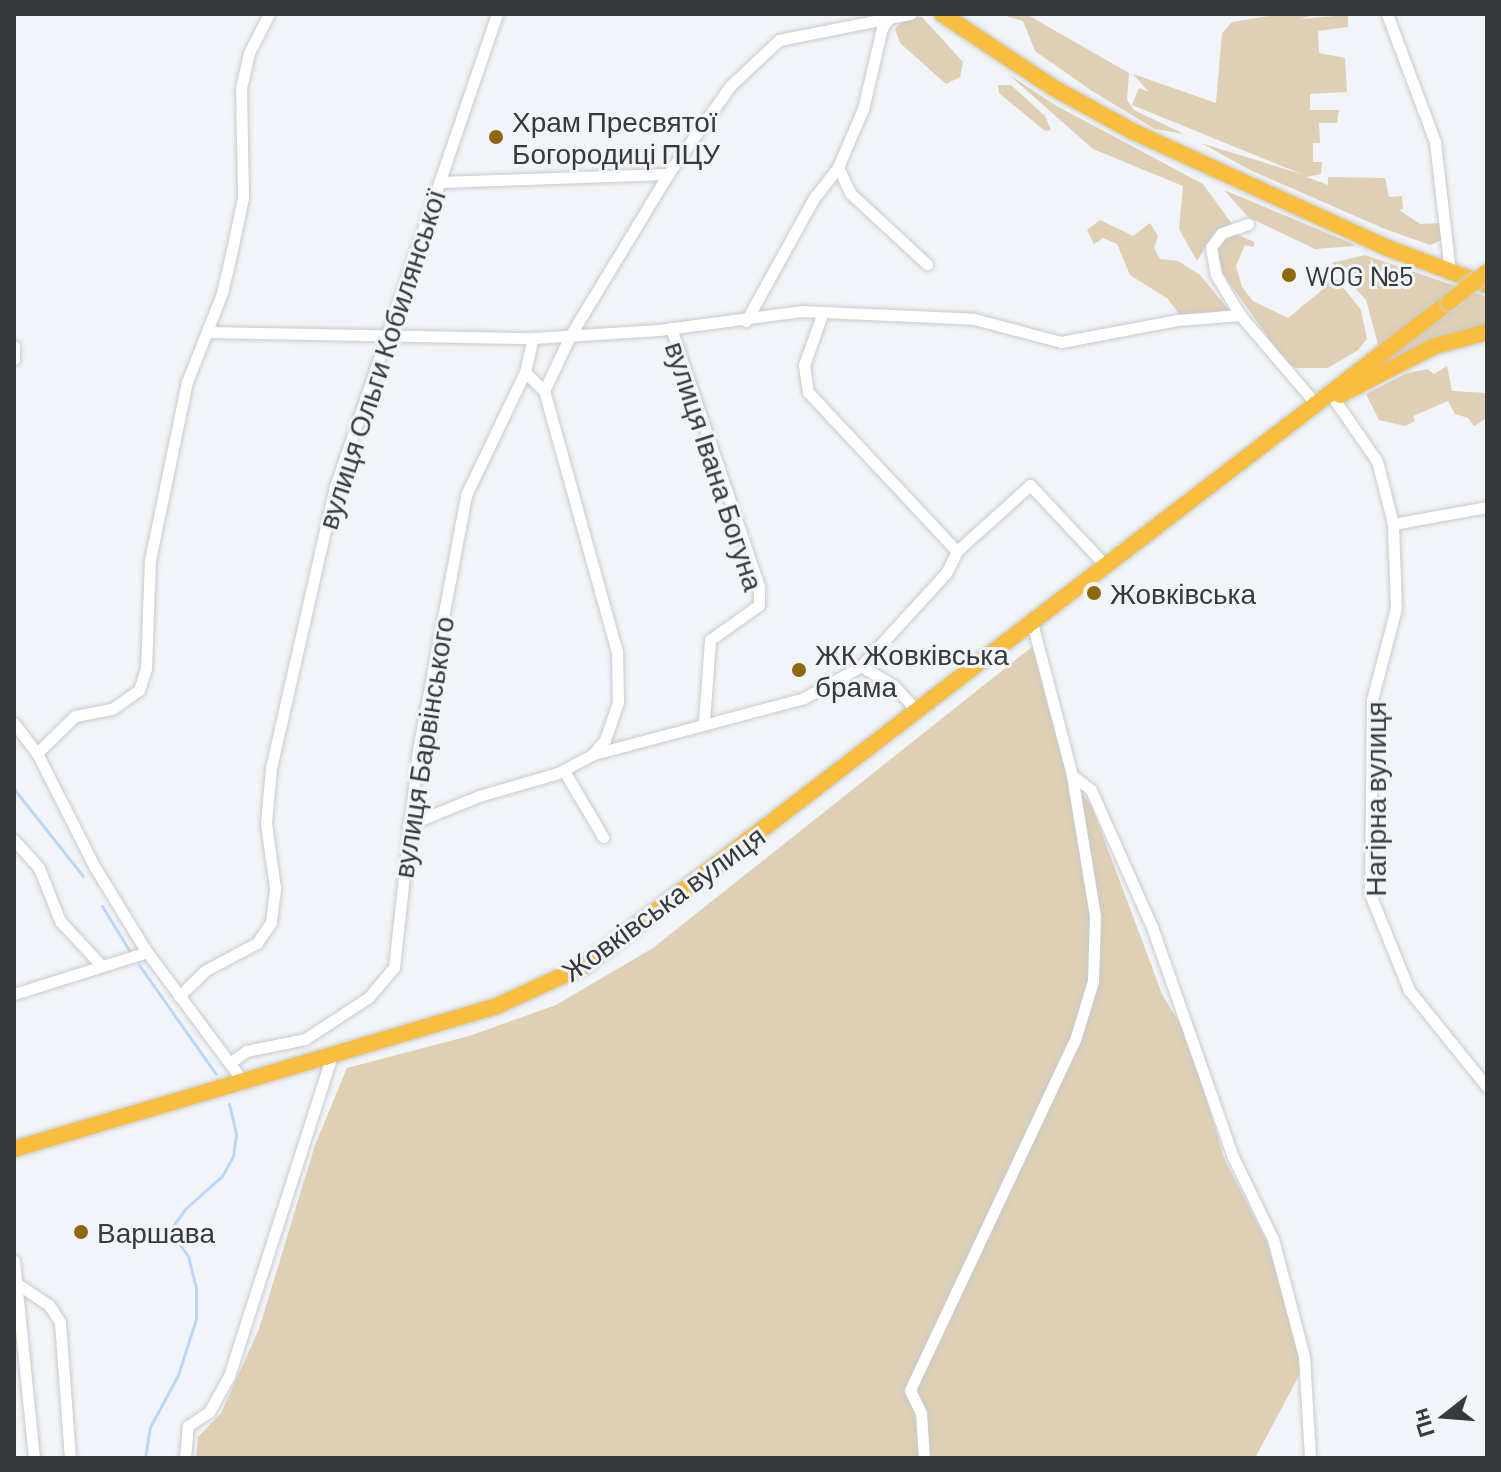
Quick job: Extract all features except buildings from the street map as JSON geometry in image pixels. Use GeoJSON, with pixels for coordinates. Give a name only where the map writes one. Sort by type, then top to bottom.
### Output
{"type":"FeatureCollection","features":[{"type":"Feature","properties":{"kind":"highway"},"geometry":{"type":"LineString","coordinates":[[942,14],[1031,75],[1132,131],[1450,272],[1487,285]]}},
{"type":"Feature","properties":{"kind":"highway","name":"Жовківська вулиця"},"geometry":{"type":"LineString","coordinates":[[14,1149],[497,1006],[584,966],[1487,272]]}},
{"type":"Feature","properties":{"kind":"highway"},"geometry":{"type":"LineString","coordinates":[[1316,404],[1334,399],[1435,346],[1487,332]]}},
{"type":"Feature","properties":{"kind":"street"},"geometry":{"type":"LineString","coordinates":[[37,753],[75,716],[112,709],[139,690],[149,649],[150,560],[187,382],[222,293],[243,198],[241,88],[249,53],[269,14]]}},
{"type":"Feature","properties":{"kind":"street","name":"вулиця Ольги Кобилянської"},"geometry":{"type":"LineString","coordinates":[[179,996],[206,970],[257,943],[271,922],[275,897],[266,823],[271,768],[335,487],[497,14]]}},
{"type":"Feature","properties":{"kind":"street"},"geometry":{"type":"LineString","coordinates":[[544,391],[570,336],[668,174],[720,96],[774,42],[910,14]]}},
{"type":"Feature","properties":{"kind":"street"},"geometry":{"type":"LineString","coordinates":[[1387,14],[1435,142],[1448,222],[1450,272]]}},
{"type":"Feature","properties":{"kind":"street"},"geometry":{"type":"LineString","coordinates":[[746,321],[814,198],[838,167],[863,109],[882,28],[889,18]]}},
{"type":"Feature","properties":{"kind":"street"},"geometry":{"type":"LineString","coordinates":[[838,167],[850,193],[927,264]]}},
{"type":"Feature","properties":{"kind":"street"},"geometry":{"type":"LineString","coordinates":[[439,182],[668,174]]}},
{"type":"Feature","properties":{"kind":"street"},"geometry":{"type":"LineString","coordinates":[[1248,224],[1222,233],[1211,247],[1216,275],[1240,315],[1316,404]]}},
{"type":"Feature","properties":{"kind":"street"},"geometry":{"type":"LineString","coordinates":[[207,332],[388,338],[533,338],[823,312],[974,319],[1035,338],[1080,340],[1177,320],[1240,315]]}},
{"type":"Feature","properties":{"kind":"street"},"geometry":{"type":"LineString","coordinates":[[823,312],[804,365],[808,392],[957,551]]}},
{"type":"Feature","properties":{"kind":"street","name":"вулиця Івана Богуна"},"geometry":{"type":"LineString","coordinates":[[671,328],[759,587],[759,605],[710,640],[704,722]]}},
{"type":"Feature","properties":{"kind":"street","name":"вулиця Барвінського"},"geometry":{"type":"LineString","coordinates":[[231,1062],[246,1051],[305,1039],[387,982],[398,952],[408,825],[466,495],[525,372],[533,338]]}},
{"type":"Feature","properties":{"kind":"street"},"geometry":{"type":"LineString","coordinates":[[14,346],[14,359]]}},
{"type":"Feature","properties":{"kind":"street"},"geometry":{"type":"LineString","coordinates":[[525,372],[544,391],[617,652],[613,723],[592,755]]}},
{"type":"Feature","properties":{"kind":"street","name":"Нагірна вулиця"},"geometry":{"type":"LineString","coordinates":[[1334,399],[1377,461],[1393,524],[1396,608],[1372,700],[1370,894],[1409,990],[1487,1087]]}},
{"type":"Feature","properties":{"kind":"street"},"geometry":{"type":"LineString","coordinates":[[408,825],[479,796],[564,771],[592,755],[704,722],[804,698],[861,666],[946,573],[957,551],[1030,485],[1105,565]]}},
{"type":"Feature","properties":{"kind":"street"},"geometry":{"type":"LineString","coordinates":[[1393,524],[1487,507]]}},
{"type":"Feature","properties":{"kind":"street"},"geometry":{"type":"LineString","coordinates":[[924,1458],[921,1413],[910,1390],[1075,1040],[1093,981],[1095,916],[1072,775],[1032,623]]}},
{"type":"Feature","properties":{"kind":"street"},"geometry":{"type":"LineString","coordinates":[[861,666],[893,685],[917,711]]}},
{"type":"Feature","properties":{"kind":"street"},"geometry":{"type":"LineString","coordinates":[[14,723],[37,753],[94,866],[147,952],[242,1080]]}},
{"type":"Feature","properties":{"kind":"street"},"geometry":{"type":"LineString","coordinates":[[564,771],[603,837]]}},
{"type":"Feature","properties":{"kind":"street"},"geometry":{"type":"LineString","coordinates":[[1072,775],[1091,790],[1140,899],[1233,1157],[1273,1239],[1304,1356],[1310,1458]]}},
{"type":"Feature","properties":{"kind":"street"},"geometry":{"type":"LineString","coordinates":[[14,840],[39,868],[60,921],[99,963]]}},
{"type":"Feature","properties":{"kind":"street"},"geometry":{"type":"LineString","coordinates":[[14,994],[99,963],[147,952]]}},
{"type":"Feature","properties":{"kind":"street"},"geometry":{"type":"LineString","coordinates":[[185,1458],[188,1426],[209,1412],[229,1376],[332,1055]]}},
{"type":"Feature","properties":{"kind":"street"},"geometry":{"type":"LineString","coordinates":[[14,1261],[19,1285],[34,1458]]}},
{"type":"Feature","properties":{"kind":"street"},"geometry":{"type":"LineString","coordinates":[[19,1285],[49,1305],[60,1322],[70,1458]]}},
{"type":"Feature","properties":{"kind":"shaded area"},"geometry":{"type":"Polygon","coordinates":[[[999,14],[1026,14],[1129,73],[1127,100],[1134,110],[1184,134],[1155,129],[1092,91],[1035,51],[1023,21],[999,14]]]}},
{"type":"Feature","properties":{"kind":"shaded area"},"geometry":{"type":"Polygon","coordinates":[[[1281,14],[1318,14],[1300,19],[1348,15],[1348,27],[1318,31],[1319,53],[1345,58],[1347,92],[1310,94],[1310,110],[1339,110],[1337,123],[1319,123],[1320,143],[1313,143],[1313,162],[1322,162],[1321,174],[1306,177],[1328,185],[1328,177],[1385,178],[1389,197],[1402,196],[1403,209],[1399,210],[1420,224],[1442,223],[1442,240],[1430,245],[1385,229],[1250,170],[1201,143],[1304,175],[1132,105],[1139,88],[1149,92],[1133,74],[1216,103],[1222,33],[1232,22],[1281,14]]]}},
{"type":"Feature","properties":{"kind":"shaded area"},"geometry":{"type":"Polygon","coordinates":[[[922,17],[963,62],[960,77],[946,84],[900,43],[895,29],[906,18],[922,17]]]}},
{"type":"Feature","properties":{"kind":"shaded area"},"geometry":{"type":"Polygon","coordinates":[[[1008,74],[1055,105],[1203,184],[1232,224],[1216,230],[1197,261],[1179,229],[1183,186],[1093,149],[1008,74]]]}},
{"type":"Feature","properties":{"kind":"shaded area"},"geometry":{"type":"Polygon","coordinates":[[[998,85],[1011,85],[1045,116],[1051,130],[1045,131],[999,93],[998,85]]]}},
{"type":"Feature","properties":{"kind":"shaded area"},"geometry":{"type":"Polygon","coordinates":[[[1224,190],[1354,246],[1315,249],[1248,217],[1224,190]]]}},
{"type":"Feature","properties":{"kind":"shaded area"},"geometry":{"type":"Polygon","coordinates":[[[1100,220],[1133,236],[1150,223],[1158,236],[1154,248],[1160,259],[1178,261],[1200,275],[1229,310],[1182,318],[1168,299],[1130,275],[1117,244],[1103,238],[1094,244],[1087,230],[1100,220]]]}},
{"type":"Feature","properties":{"kind":"shaded area"},"geometry":{"type":"Polygon","coordinates":[[[1234,233],[1254,242],[1254,247],[1245,245],[1236,266],[1242,287],[1253,301],[1288,318],[1327,286],[1316,269],[1335,277],[1361,310],[1367,339],[1358,350],[1328,368],[1296,368],[1286,362],[1216,264],[1215,247],[1234,233]]]}},
{"type":"Feature","properties":{"kind":"shaded area"},"geometry":{"type":"Polygon","coordinates":[[[1365,255],[1487,297],[1487,326],[1368,372],[1461,304],[1444,297],[1379,348],[1366,300],[1332,263],[1365,255]]]}},
{"type":"Feature","properties":{"kind":"shaded area"},"geometry":{"type":"Polygon","coordinates":[[[1447,366],[1452,391],[1487,393],[1487,418],[1474,426],[1468,418],[1455,414],[1448,401],[1413,416],[1415,421],[1405,426],[1379,420],[1366,394],[1405,374],[1427,369],[1434,374],[1447,366]]]}},
{"type":"Feature","properties":{"kind":"shaded area"},"geometry":{"type":"Polygon","coordinates":[[[1037,643],[1067,778],[1091,804],[1162,994],[1189,1039],[1224,1158],[1267,1242],[1303,1368],[1255,1458],[196,1458],[198,1437],[221,1413],[259,1329],[315,1145],[347,1068],[469,1036],[556,1005],[653,948],[1037,643]]]}},
{"type":"Feature","properties":{"kind":"waterway"},"geometry":{"type":"LineString","coordinates":[[14,789],[83,876]]}},
{"type":"Feature","properties":{"kind":"waterway"},"geometry":{"type":"LineString","coordinates":[[102,906],[129,950]]}},
{"type":"Feature","properties":{"kind":"waterway"},"geometry":{"type":"LineString","coordinates":[[139,965],[216,1074]]}},
{"type":"Feature","properties":{"kind":"waterway"},"geometry":{"type":"LineString","coordinates":[[145,1458],[150,1427],[178,1375],[196,1319],[196,1288],[188,1256],[170,1230],[185,1209],[222,1176],[233,1156],[236,1134],[229,1104]]}},
{"type":"Feature","properties":{"kind":"place","name":"Храм Пресвятої Богородиці ПЦУ"},"geometry":{"type":"Point","coordinates":[496,137]}},
{"type":"Feature","properties":{"kind":"place","name":"WOG №5"},"geometry":{"type":"Point","coordinates":[1289,275]}},
{"type":"Feature","properties":{"kind":"place","name":"Жовківська"},"geometry":{"type":"Point","coordinates":[1094,593]}},
{"type":"Feature","properties":{"kind":"place","name":"ЖК Жовківська брама"},"geometry":{"type":"Point","coordinates":[799,670]}},
{"type":"Feature","properties":{"kind":"place","name":"Варшава"},"geometry":{"type":"Point","coordinates":[81,1232]}}]}
